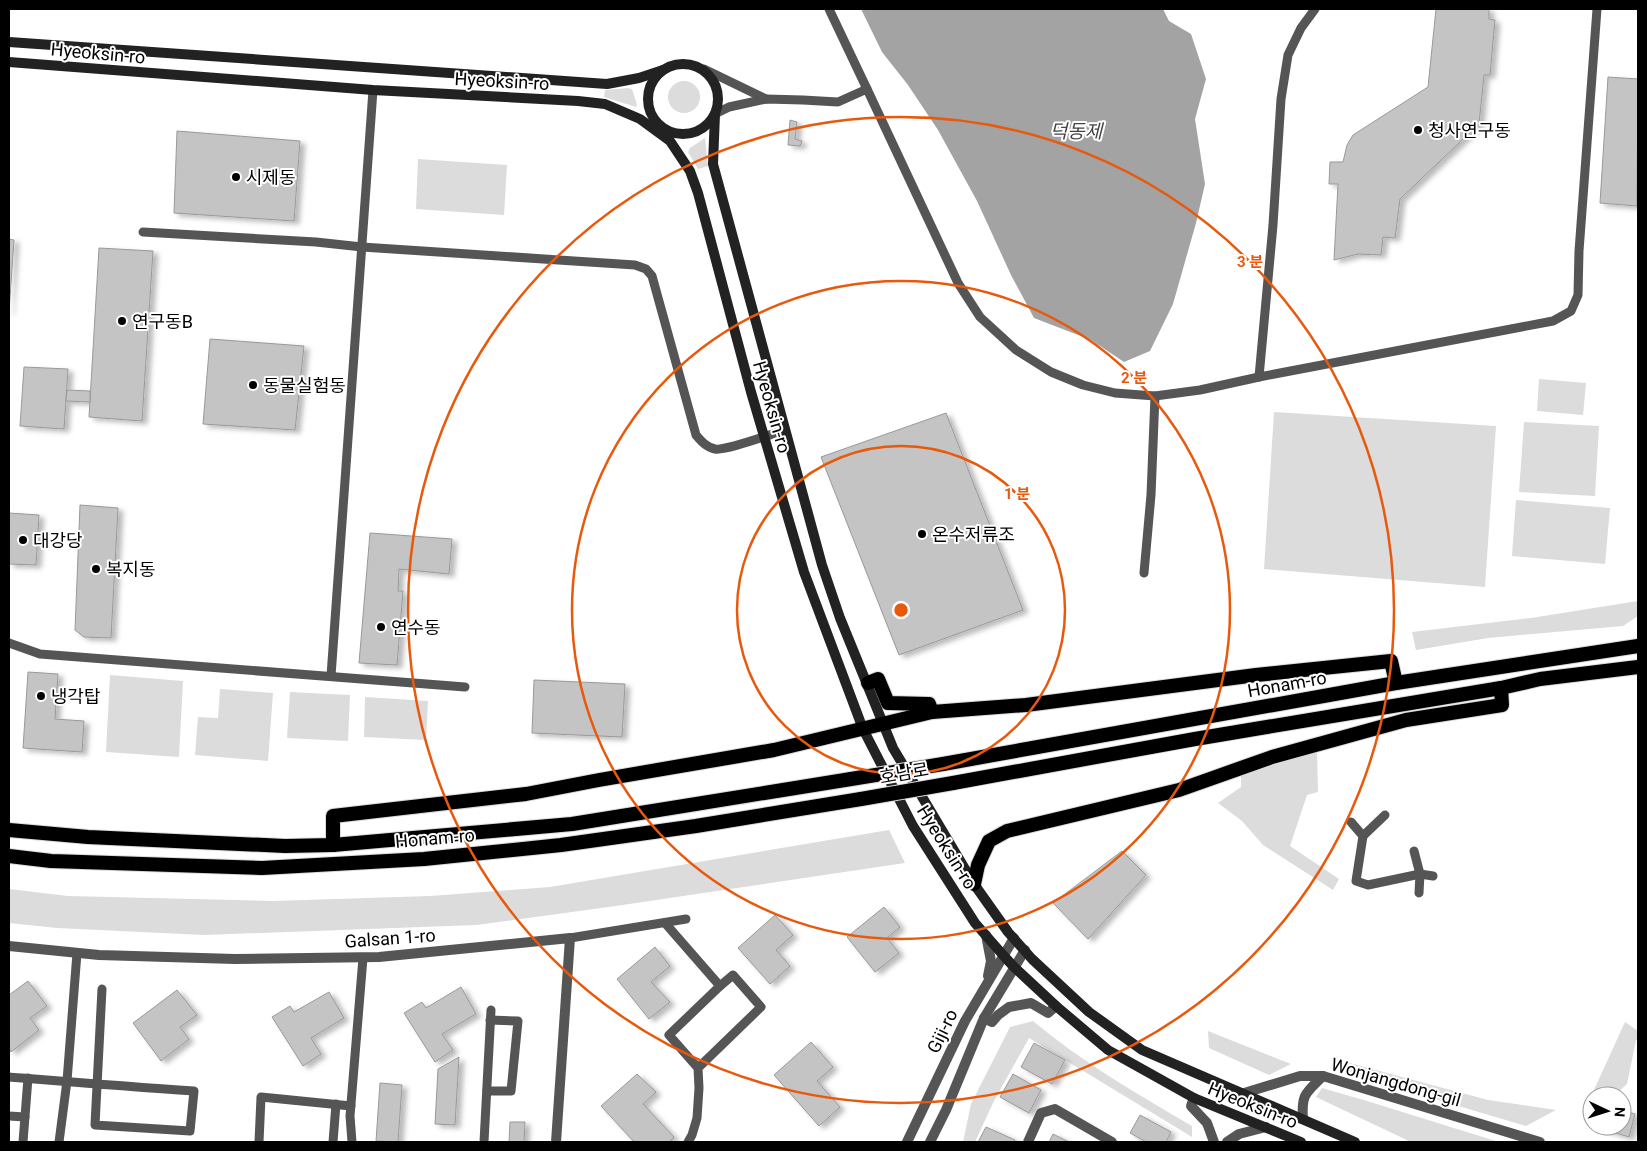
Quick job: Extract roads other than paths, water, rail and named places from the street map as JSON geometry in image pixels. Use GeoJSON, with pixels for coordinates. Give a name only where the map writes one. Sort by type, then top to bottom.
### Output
{"type":"FeatureCollection","features":[{"type":"Feature","properties":{"kind":"highway","name":"Honam-ro"},"geometry":{"type":"LineString","coordinates":[[942,764],[1396,684],[1638,646]]}},
{"type":"Feature","properties":{"kind":"highway"},"geometry":{"type":"LineString","coordinates":[[333,844],[333,816],[526,794],[774,750],[932,712],[1026,705],[1256,675],[1391,662],[1396,684]]}},
{"type":"Feature","properties":{"kind":"highway"},"geometry":{"type":"LineString","coordinates":[[974,884],[978,865],[989,841],[1007,831],[1179,790],[1272,757],[1406,720],[1502,705],[1501,688],[1540,679],[1638,667]]}},
{"type":"Feature","properties":{"kind":"highway"},"geometry":{"type":"LineString","coordinates":[[868,683],[878,679],[888,703],[929,704],[932,712]]}},
{"type":"Feature","properties":{"kind":"highway","name":"호남로"},"geometry":{"type":"LineString","coordinates":[[861,799],[1501,688]]}},
{"type":"Feature","properties":{"kind":"highway","name":"호남로"},"geometry":{"type":"LineString","coordinates":[[851,779],[942,764]]}},
{"type":"Feature","properties":{"kind":"highway","name":"Honam-ro"},"geometry":{"type":"LineString","coordinates":[[9,830],[88,838],[285,846],[333,844],[572,824],[851,779]]}},
{"type":"Feature","properties":{"kind":"highway","name":"Honam-ro"},"geometry":{"type":"LineString","coordinates":[[9,856],[51,861],[262,868],[424,859],[686,828],[861,799]]}},
{"type":"Feature","properties":{"kind":"main road","name":"Hyeoksin-ro"},"geometry":{"type":"LineString","coordinates":[[9,42],[608,84],[639,78],[682,63],[693,64],[704,70],[712,78],[717,88],[719,99],[715,114],[713,164],[822,565],[840,618],[893,748],[974,884],[1025,950],[1089,1012],[1142,1050],[1355,1142]]}},
{"type":"Feature","properties":{"kind":"main road","name":"Hyeoksin-ro"},"geometry":{"type":"LineString","coordinates":[[9,62],[373,90],[578,101],[605,104],[664,129],[672,137],[690,171],[698,193],[764,436],[804,572],[863,729],[913,826],[975,922],[1014,968],[1108,1050],[1194,1098],[1301,1142]]}},
{"type":"Feature","properties":{"kind":"main road"},"geometry":{"type":"LineString","coordinates":[[655,125],[648,102],[648,91],[653,80],[663,70]]}},
{"type":"Feature","properties":{"kind":"main road"},"geometry":{"type":"LineString","coordinates":[[672,137],[695,132],[712,120],[715,114]]}},
{"type":"Feature","properties":{"kind":"street"},"geometry":{"type":"LineString","coordinates":[[986,935],[991,961],[986,983]]}},
{"type":"Feature","properties":{"kind":"street"},"geometry":{"type":"LineString","coordinates":[[556,1142],[570,938]]}},
{"type":"Feature","properties":{"kind":"street","name":"Galsan 1-ro"},"geometry":{"type":"LineString","coordinates":[[9,946],[77,954],[235,959],[363,958],[570,938]]}},
{"type":"Feature","properties":{"kind":"street","name":"Giji-ro"},"geometry":{"type":"LineString","coordinates":[[907,1142],[965,1021],[1014,938]]}},
{"type":"Feature","properties":{"kind":"street","name":"Giji-ro"},"geometry":{"type":"LineString","coordinates":[[930,1142],[946,1110],[984,1018],[1025,950]]}},
{"type":"Feature","properties":{"kind":"street"},"geometry":{"type":"LineString","coordinates":[[984,1018],[992,1022],[998,1014],[1009,1008],[1031,1003],[1048,1013],[1056,1006]]}},
{"type":"Feature","properties":{"kind":"street","name":"Wonjangdong-gil"},"geometry":{"type":"LineString","coordinates":[[1242,1094],[1300,1076],[1323,1076],[1540,1142]]}},
{"type":"Feature","properties":{"kind":"street"},"geometry":{"type":"LineString","coordinates":[[1303,1119],[1305,1094],[1323,1076]]}},
{"type":"Feature","properties":{"kind":"street"},"geometry":{"type":"LineString","coordinates":[[1194,1098],[1191,1106],[1207,1124],[1214,1142]]}},
{"type":"Feature","properties":{"kind":"street"},"geometry":{"type":"LineString","coordinates":[[1028,1142],[1042,1113],[1054,1109],[1112,1142]]}},
{"type":"Feature","properties":{"kind":"street"},"geometry":{"type":"LineString","coordinates":[[1226,1142],[1239,1134],[1266,1127]]}},
{"type":"Feature","properties":{"kind":"lane"},"geometry":{"type":"LineString","coordinates":[[829,9],[958,283],[980,317],[1016,350],[1051,372],[1083,385],[1115,393],[1155,396],[1200,390],[1553,321],[1571,311],[1578,295],[1579,251],[1598,9]]}},
{"type":"Feature","properties":{"kind":"lane"},"geometry":{"type":"LineString","coordinates":[[1259,377],[1281,99],[1288,55],[1301,28],[1316,9]]}},
{"type":"Feature","properties":{"kind":"lane"},"geometry":{"type":"LineString","coordinates":[[704,70],[766,99]]}},
{"type":"Feature","properties":{"kind":"lane"},"geometry":{"type":"LineString","coordinates":[[331,676],[373,90]]}},
{"type":"Feature","properties":{"kind":"lane"},"geometry":{"type":"LineString","coordinates":[[715,114],[729,107],[766,99],[838,102],[868,90]]}},
{"type":"Feature","properties":{"kind":"lane"},"geometry":{"type":"LineString","coordinates":[[143,232],[316,242],[362,247],[636,265],[646,269],[652,276],[696,435],[706,446],[716,450],[730,448],[785,430]]}},
{"type":"Feature","properties":{"kind":"lane"},"geometry":{"type":"LineString","coordinates":[[1144,573],[1151,495],[1155,396]]}},
{"type":"Feature","properties":{"kind":"lane"},"geometry":{"type":"LineString","coordinates":[[9,643],[40,654],[464,688]]}},
{"type":"Feature","properties":{"kind":"lane"},"geometry":{"type":"LineString","coordinates":[[1385,815],[1362,836],[1356,881],[1368,885],[1420,874],[1433,876]]}},
{"type":"Feature","properties":{"kind":"lane"},"geometry":{"type":"LineString","coordinates":[[1351,822],[1362,836]]}},
{"type":"Feature","properties":{"kind":"lane"},"geometry":{"type":"LineString","coordinates":[[1414,852],[1420,874],[1419,893]]}},
{"type":"Feature","properties":{"kind":"lane"},"geometry":{"type":"LineString","coordinates":[[570,938],[686,919]]}},
{"type":"Feature","properties":{"kind":"lane"},"geometry":{"type":"LineString","coordinates":[[665,923],[720,986]]}},
{"type":"Feature","properties":{"kind":"lane"},"geometry":{"type":"LineString","coordinates":[[59,1142],[67,1082],[77,954]]}},
{"type":"Feature","properties":{"kind":"lane"},"geometry":{"type":"LineString","coordinates":[[352,1142],[351,1106],[363,958]]}},
{"type":"Feature","properties":{"kind":"lane"},"geometry":{"type":"LineString","coordinates":[[688,1142],[697,1118],[698,1068],[669,1035],[733,975],[761,1007],[698,1068]]}},
{"type":"Feature","properties":{"kind":"lane"},"geometry":{"type":"LineString","coordinates":[[9,1077],[67,1082],[97,1084],[194,1091],[190,1131],[95,1125],[97,1084],[102,990]]}},
{"type":"Feature","properties":{"kind":"lane"},"geometry":{"type":"LineString","coordinates":[[484,1142],[491,1010]]}},
{"type":"Feature","properties":{"kind":"lane"},"geometry":{"type":"LineString","coordinates":[[487,1091],[511,1091],[518,1021],[490,1020]]}},
{"type":"Feature","properties":{"kind":"lane"},"geometry":{"type":"LineString","coordinates":[[23,1142],[28,1078]]}},
{"type":"Feature","properties":{"kind":"lane"},"geometry":{"type":"LineString","coordinates":[[259,1142],[261,1098],[351,1106]]}},
{"type":"Feature","properties":{"kind":"lane"},"geometry":{"type":"LineString","coordinates":[[333,1142],[336,1104]]}},
{"type":"Feature","properties":{"kind":"lane"},"geometry":{"type":"LineString","coordinates":[[9,1116],[25,1117]]}},
{"type":"Feature","properties":{"kind":"water","name":"덕동제"},"geometry":{"type":"Polygon","coordinates":[[[861,9],[1163,9],[1169,21],[1191,34],[1206,79],[1195,119],[1205,184],[1173,304],[1150,351],[1124,362],[1091,340],[1034,318],[1011,275],[977,201],[938,130],[908,85],[882,52],[861,9]]]}},
{"type":"Feature","properties":{"kind":"place","name":"청사연구동"},"geometry":{"type":"Point","coordinates":[1418,130]}},
{"type":"Feature","properties":{"kind":"place","name":"시제동"},"geometry":{"type":"Point","coordinates":[236,177]}},
{"type":"Feature","properties":{"kind":"place","name":"연구동B"},"geometry":{"type":"Point","coordinates":[122,321]}},
{"type":"Feature","properties":{"kind":"place","name":"동물실험동"},"geometry":{"type":"Point","coordinates":[253,385]}},
{"type":"Feature","properties":{"kind":"place","name":"온수저류조"},"geometry":{"type":"Point","coordinates":[922,534]}},
{"type":"Feature","properties":{"kind":"place","name":"대강당"},"geometry":{"type":"Point","coordinates":[23,540]}},
{"type":"Feature","properties":{"kind":"place","name":"복지동"},"geometry":{"type":"Point","coordinates":[96,569]}},
{"type":"Feature","properties":{"kind":"place","name":"연수동"},"geometry":{"type":"Point","coordinates":[381,627]}},
{"type":"Feature","properties":{"kind":"place","name":"냉각탑"},"geometry":{"type":"Point","coordinates":[41,696]}}]}
